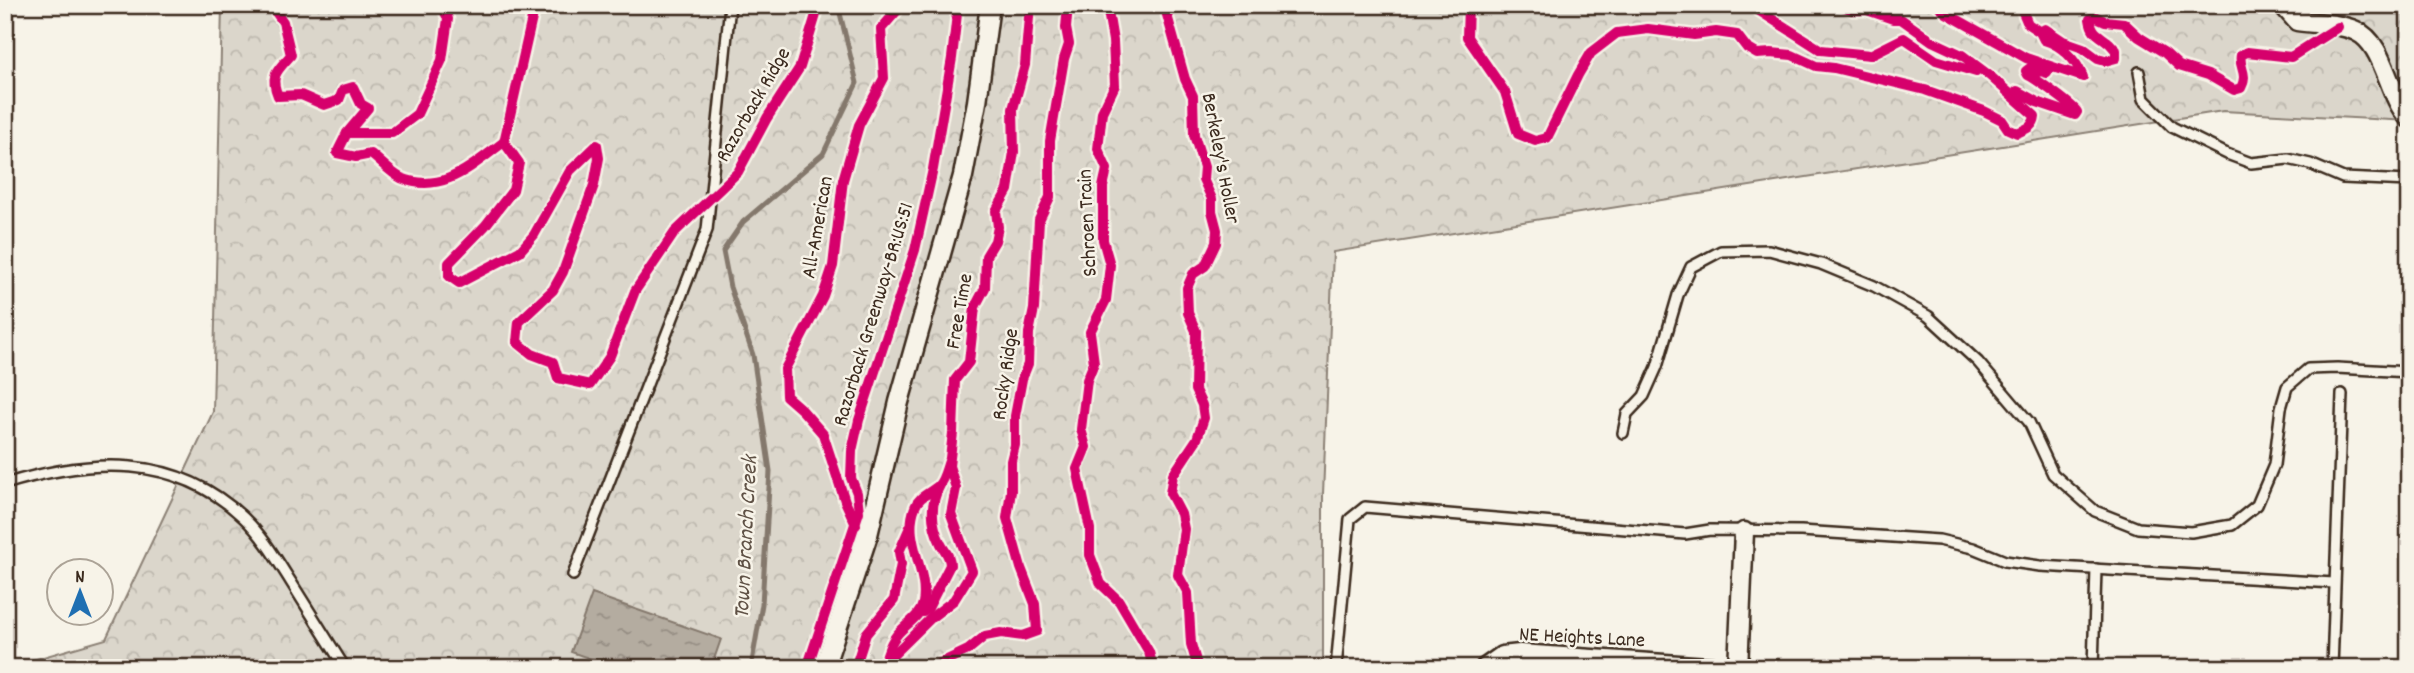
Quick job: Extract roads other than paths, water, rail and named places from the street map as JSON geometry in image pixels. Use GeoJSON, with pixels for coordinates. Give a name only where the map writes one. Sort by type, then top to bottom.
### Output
{"type":"FeatureCollection","features":[{"type":"Feature","properties":{"kind":"street"},"geometry":{"type":"LineString","coordinates":[[824,668],[868,535],[899,402],[963,176],[977,102],[990,5]]}},
{"type":"Feature","properties":{"kind":"street"},"geometry":{"type":"LineString","coordinates":[[2283,5],[2297,21],[2354,29],[2368,38],[2379,55],[2402,110],[2409,118]]}},
{"type":"Feature","properties":{"kind":"street"},"geometry":{"type":"LineString","coordinates":[[1738,668],[1744,532]]}},
{"type":"Feature","properties":{"kind":"street","name":"NE Heights Lane"},"geometry":{"type":"LineString","coordinates":[[1485,668],[1502,656],[1520,654],[1723,668]]}},
{"type":"Feature","properties":{"kind":"lane"},"geometry":{"type":"LineString","coordinates":[[573,575],[707,230],[730,5]]}},
{"type":"Feature","properties":{"kind":"lane"},"geometry":{"type":"LineString","coordinates":[[2139,72],[2144,99],[2172,127],[2227,154],[2251,163],[2288,159],[2310,164],[2343,178],[2409,181]]}},
{"type":"Feature","properties":{"kind":"lane"},"geometry":{"type":"LineString","coordinates":[[1623,433],[1627,414],[1643,396],[1657,367],[1678,295],[1691,267],[1721,251],[1769,250],[1821,264],[1874,285],[1928,316],[1978,362],[2029,422],[2053,474],[2095,511],[2138,528],[2191,532],[2232,525],[2257,505],[2274,465],[2281,408],[2287,387],[2308,369],[2409,372]]}},
{"type":"Feature","properties":{"kind":"lane"},"geometry":{"type":"LineString","coordinates":[[2332,668],[2333,583],[2343,394]]}},
{"type":"Feature","properties":{"kind":"lane"},"geometry":{"type":"LineString","coordinates":[[5,484],[44,472],[120,465],[158,470],[191,480],[217,495],[246,519],[274,554],[345,668]]}},
{"type":"Feature","properties":{"kind":"lane"},"geometry":{"type":"LineString","coordinates":[[1336,668],[1350,519],[1366,507],[1685,534],[1710,530],[1801,531],[1939,540],[1973,548],[2005,561],[2040,566],[2333,583]]}},
{"type":"Feature","properties":{"kind":"lane"},"geometry":{"type":"LineString","coordinates":[[2093,668],[2096,569]]}},
{"type":"Feature","properties":{"kind":"water"},"geometry":{"type":"Polygon","coordinates":[[[592,594],[721,639],[711,668],[617,668],[571,652],[592,594]]]}},
{"type":"Feature","properties":{"kind":"waterway","name":"Town Branch Creek"},"geometry":{"type":"LineString","coordinates":[[751,668],[762,604],[770,471],[753,355],[730,287],[723,251],[743,222],[823,154],[857,83],[838,5]]}}]}
